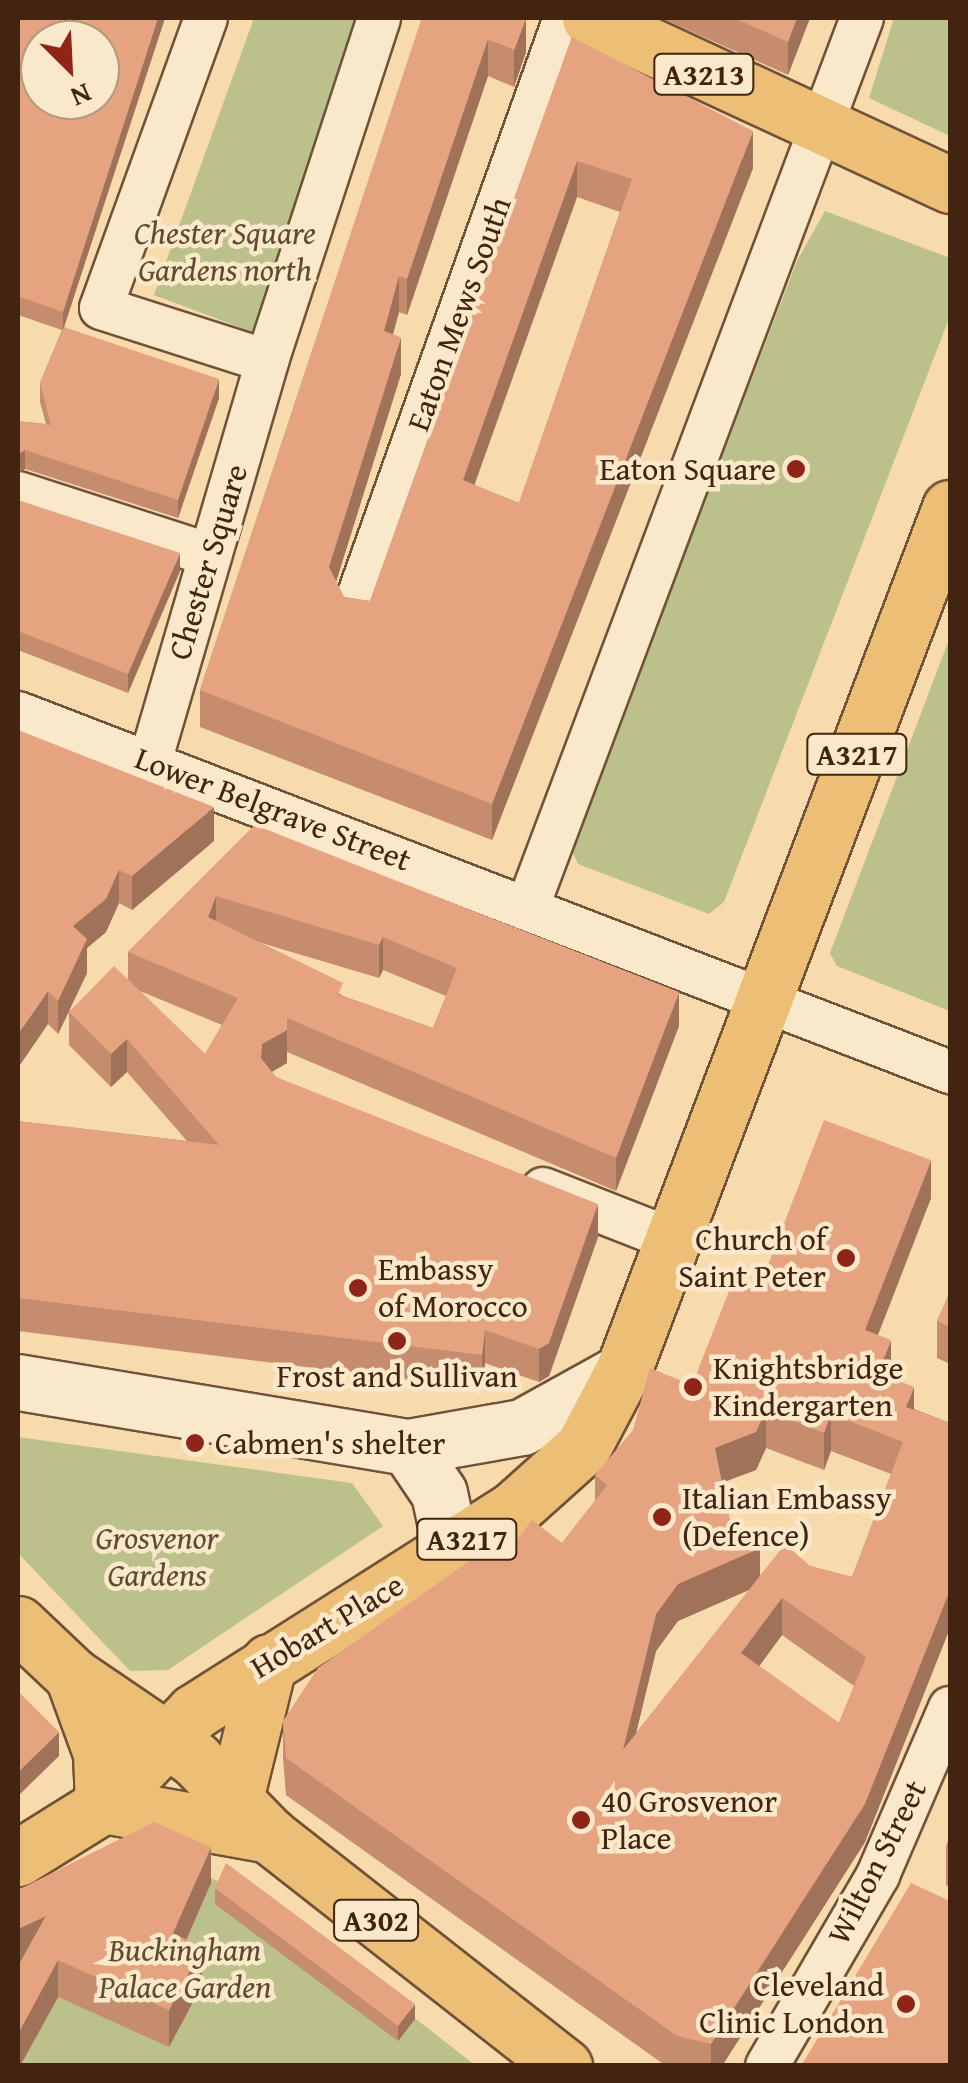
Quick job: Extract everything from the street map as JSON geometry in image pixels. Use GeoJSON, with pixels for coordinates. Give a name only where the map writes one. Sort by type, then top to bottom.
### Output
{"type":"FeatureCollection","features":[{"type":"Feature","properties":{"kind":"main road","name":"A3213"},"geometry":{"type":"LineString","coordinates":[[592,18],[818,130],[950,185]]}},
{"type":"Feature","properties":{"kind":"main road","name":"A3217"},"geometry":{"type":"LineString","coordinates":[[764,1000],[950,508]]}},
{"type":"Feature","properties":{"kind":"main road","name":"Hobart Place"},"geometry":{"type":"LineString","coordinates":[[166,1738],[269,1662],[516,1508],[584,1448],[623,1372],[764,1000]]}},
{"type":"Feature","properties":{"kind":"main road"},"geometry":{"type":"LineString","coordinates":[[18,1382],[408,1447],[522,1426],[623,1372]]}},
{"type":"Feature","properties":{"kind":"main road"},"geometry":{"type":"LineString","coordinates":[[408,1447],[440,1493],[451,1549]]}},
{"type":"Feature","properties":{"kind":"main road","name":"A302"},"geometry":{"type":"LineString","coordinates":[[18,1624],[73,1676],[166,1738],[253,1815],[564,2066]]}},
{"type":"Feature","properties":{"kind":"main road"},"geometry":{"type":"LineString","coordinates":[[253,1815],[269,1662]]}},
{"type":"Feature","properties":{"kind":"main road","name":"A302"},"geometry":{"type":"LineString","coordinates":[[73,1676],[102,1753],[103,1805],[253,1815]]}},
{"type":"Feature","properties":{"kind":"main road","name":"A3217"},"geometry":{"type":"LineString","coordinates":[[103,1805],[166,1738]]}},
{"type":"Feature","properties":{"kind":"main road"},"geometry":{"type":"LineString","coordinates":[[18,1858],[103,1805]]}},
{"type":"Feature","properties":{"kind":"street"},"geometry":{"type":"LineString","coordinates":[[206,18],[101,308],[268,361]]}},
{"type":"Feature","properties":{"kind":"street","name":"Chester Square"},"geometry":{"type":"LineString","coordinates":[[150,762],[268,361],[379,18]]}},
{"type":"Feature","properties":{"kind":"street","name":"Eaton Mews South"},"geometry":{"type":"LineString","coordinates":[[353,612],[566,18]]}},
{"type":"Feature","properties":{"kind":"street"},"geometry":{"type":"LineString","coordinates":[[862,18],[528,906],[950,1072]]}},
{"type":"Feature","properties":{"kind":"street"},"geometry":{"type":"LineString","coordinates":[[18,492],[210,555]]}},
{"type":"Feature","properties":{"kind":"street","name":"Lower Belgrave Street"},"geometry":{"type":"LineString","coordinates":[[18,713],[528,906]]}},
{"type":"Feature","properties":{"kind":"street"},"geometry":{"type":"LineString","coordinates":[[498,1171],[673,1240]]}},
{"type":"Feature","properties":{"kind":"street","name":"Wilton Street"},"geometry":{"type":"LineString","coordinates":[[767,2066],[878,1874],[950,1708]]}},
{"type":"Feature","properties":{"kind":"street"},"geometry":{"type":"LineString","coordinates":[[878,1874],[916,1897]]}},
{"type":"Feature","properties":{"kind":"green space","name":"Chester Square Gardens north"},"geometry":{"type":"Polygon","coordinates":[[[254,18],[361,18],[252,332],[154,295],[254,18]]]}},
{"type":"Feature","properties":{"kind":"green space"},"geometry":{"type":"Polygon","coordinates":[[[894,18],[950,18],[950,136],[869,98],[894,18]]]}},
{"type":"Feature","properties":{"kind":"green space"},"geometry":{"type":"Polygon","coordinates":[[[825,211],[950,258],[950,316],[724,902],[709,914],[578,864],[571,849],[797,261],[825,211]]]}},
{"type":"Feature","properties":{"kind":"green space"},"geometry":{"type":"Polygon","coordinates":[[[950,637],[950,1011],[837,966],[830,953],[950,637]]]}},
{"type":"Feature","properties":{"kind":"green space","name":"Grosvenor Gardens"},"geometry":{"type":"Polygon","coordinates":[[[18,1437],[352,1483],[383,1526],[168,1670],[130,1671],[18,1553],[18,1437]]]}},
{"type":"Feature","properties":{"kind":"green space","name":"Buckingham Palace Garden"},"geometry":{"type":"Polygon","coordinates":[[[186,1866],[272,1907],[475,2065],[18,2066],[18,1918],[186,1866]]]}},
{"type":"Feature","properties":{"kind":"building"},"geometry":{"type":"Polygon","coordinates":[[[18,18],[158,18],[63,312],[18,296],[18,18]]]}},
{"type":"Feature","properties":{"kind":"building"},"geometry":{"type":"Polygon","coordinates":[[[422,18],[526,18],[514,50],[488,39],[407,279],[399,276],[384,331],[401,337],[329,567],[344,597],[370,601],[572,37],[753,131],[492,804],[200,690],[422,18]],[[577,161],[463,480],[519,503],[632,179],[577,161]]]}},
{"type":"Feature","properties":{"kind":"building"},"geometry":{"type":"Polygon","coordinates":[[[734,18],[797,18],[788,42],[734,18]]]}},
{"type":"Feature","properties":{"kind":"building"},"geometry":{"type":"Polygon","coordinates":[[[64,327],[219,379],[178,500],[25,450],[18,454],[18,421],[51,425],[40,383],[64,327]]]}},
{"type":"Feature","properties":{"kind":"building"},"geometry":{"type":"Polygon","coordinates":[[[18,500],[180,553],[128,674],[18,631],[18,500]]]}},
{"type":"Feature","properties":{"kind":"building"},"geometry":{"type":"Polygon","coordinates":[[[18,730],[214,807],[132,876],[119,870],[106,899],[73,926],[87,939],[58,1001],[48,991],[18,1034],[18,730]]]}},
{"type":"Feature","properties":{"kind":"building"},"geometry":{"type":"Polygon","coordinates":[[[255,825],[679,992],[616,1158],[287,1018],[287,1030],[262,1044],[261,1058],[276,1077],[598,1204],[549,1343],[539,1349],[485,1330],[482,1355],[18,1298],[18,1121],[219,1145],[127,1039],[111,1054],[69,1012],[114,966],[205,1054],[238,998],[128,952],[255,825]],[[216,896],[208,917],[343,983],[338,995],[433,1028],[457,968],[383,937],[379,945],[216,896]]]}},
{"type":"Feature","properties":{"kind":"building"},"geometry":{"type":"Polygon","coordinates":[[[824,1120],[931,1160],[865,1330],[891,1340],[878,1373],[914,1387],[906,1407],[950,1423],[950,1590],[865,1804],[711,2044],[677,2036],[286,1758],[283,1721],[318,1668],[495,1543],[510,1550],[532,1520],[562,1543],[607,1485],[595,1475],[633,1430],[650,1368],[692,1385],[733,1281],[758,1291],[824,1120]],[[766,1410],[756,1432],[715,1448],[730,1521],[760,1548],[678,1584],[656,1614],[623,1750],[785,1544],[810,1566],[852,1577],[903,1442],[831,1414],[824,1433],[766,1410]],[[782,1598],[741,1653],[839,1723],[866,1657],[782,1598]]]}},
{"type":"Feature","properties":{"kind":"building"},"geometry":{"type":"Polygon","coordinates":[[[950,1292],[950,1327],[937,1321],[950,1292]]]}},
{"type":"Feature","properties":{"kind":"building"},"geometry":{"type":"Polygon","coordinates":[[[18,1691],[59,1732],[18,1772],[18,1691]]]}},
{"type":"Feature","properties":{"kind":"building"},"geometry":{"type":"Polygon","coordinates":[[[154,1822],[211,1847],[173,1933],[202,1948],[169,2010],[58,1960],[18,2034],[18,1967],[46,1916],[18,1929],[18,1890],[154,1822]]]}},
{"type":"Feature","properties":{"kind":"building"},"geometry":{"type":"Polygon","coordinates":[[[226,1863],[415,2004],[398,2026],[215,1888],[226,1863]]]}},
{"type":"Feature","properties":{"kind":"building","name":"Cleveland Clinic London"},"geometry":{"type":"Polygon","coordinates":[[[911,1883],[950,1901],[950,2066],[801,2066],[911,1883]]]}},
{"type":"Feature","properties":{"kind":"place","name":"Eaton Square"},"geometry":{"type":"Point","coordinates":[796,469]}},
{"type":"Feature","properties":{"kind":"place","name":"Church of Saint Peter"},"geometry":{"type":"Point","coordinates":[846,1258]}},
{"type":"Feature","properties":{"kind":"place","name":"Embassy of Morocco"},"geometry":{"type":"Point","coordinates":[358,1288]}},
{"type":"Feature","properties":{"kind":"place","name":"Frost and Sullivan"},"geometry":{"type":"Point","coordinates":[397,1341]}},
{"type":"Feature","properties":{"kind":"place","name":"Knightsbridge Kindergarten"},"geometry":{"type":"Point","coordinates":[693,1387]}},
{"type":"Feature","properties":{"kind":"place","name":"Cabmen's shelter"},"geometry":{"type":"Point","coordinates":[195,1443]}},
{"type":"Feature","properties":{"kind":"place","name":"Italian Embassy (Defence)"},"geometry":{"type":"Point","coordinates":[662,1517]}},
{"type":"Feature","properties":{"kind":"place","name":"40 Grosvenor Place"},"geometry":{"type":"Point","coordinates":[581,1820]}},
{"type":"Feature","properties":{"kind":"place","name":"Cleveland Clinic London"},"geometry":{"type":"Point","coordinates":[906,2004]}}]}
